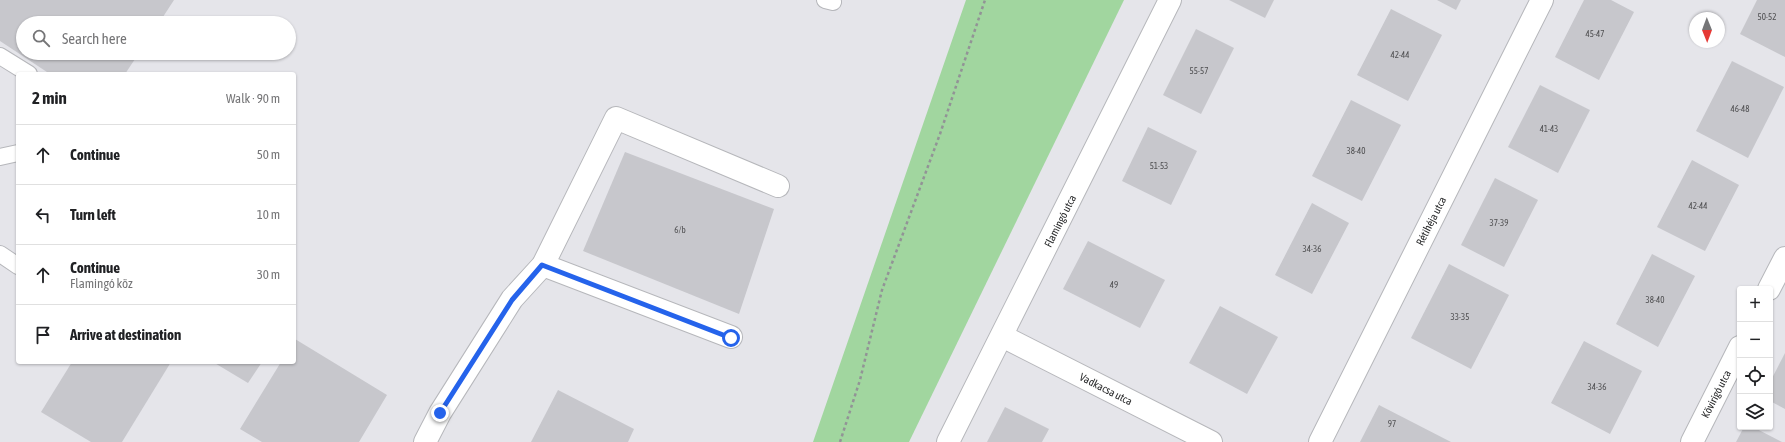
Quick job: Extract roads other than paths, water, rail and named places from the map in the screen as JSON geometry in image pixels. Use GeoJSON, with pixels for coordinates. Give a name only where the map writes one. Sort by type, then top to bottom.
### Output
{"type":"FeatureCollection","features":[{"type":"Feature","properties":{"kind":"street","name":"Flamingó utca"},"geometry":{"type":"LineString","coordinates":[[948,442],[1170,0]]}},
{"type":"Feature","properties":{"kind":"street","name":"Rétihéja utca"},"geometry":{"type":"LineString","coordinates":[[1320,442],[1542,0]]}},
{"type":"Feature","properties":{"kind":"street"},"geometry":{"type":"LineString","coordinates":[[425,442],[440,413],[512,300],[542,265],[616,118],[778,186]]}},
{"type":"Feature","properties":{"kind":"street"},"geometry":{"type":"LineString","coordinates":[[1771,286],[1785,258]]}},
{"type":"Feature","properties":{"kind":"street"},"geometry":{"type":"LineString","coordinates":[[542,265],[731,338]]}},
{"type":"Feature","properties":{"kind":"street","name":"Vadkacsa utca"},"geometry":{"type":"LineString","coordinates":[[1002,336],[1211,442]]}},
{"type":"Feature","properties":{"kind":"street","name":"Kövirigó utca"},"geometry":{"type":"LineString","coordinates":[[1692,442],[1737,353]]}},
{"type":"Feature","properties":{"kind":"lane"},"geometry":{"type":"LineString","coordinates":[[0,56],[26,72]]}},
{"type":"Feature","properties":{"kind":"lane"},"geometry":{"type":"LineString","coordinates":[[0,157],[16,153]]}},
{"type":"Feature","properties":{"kind":"lane"},"geometry":{"type":"LineString","coordinates":[[0,254],[16,265]]}}]}
